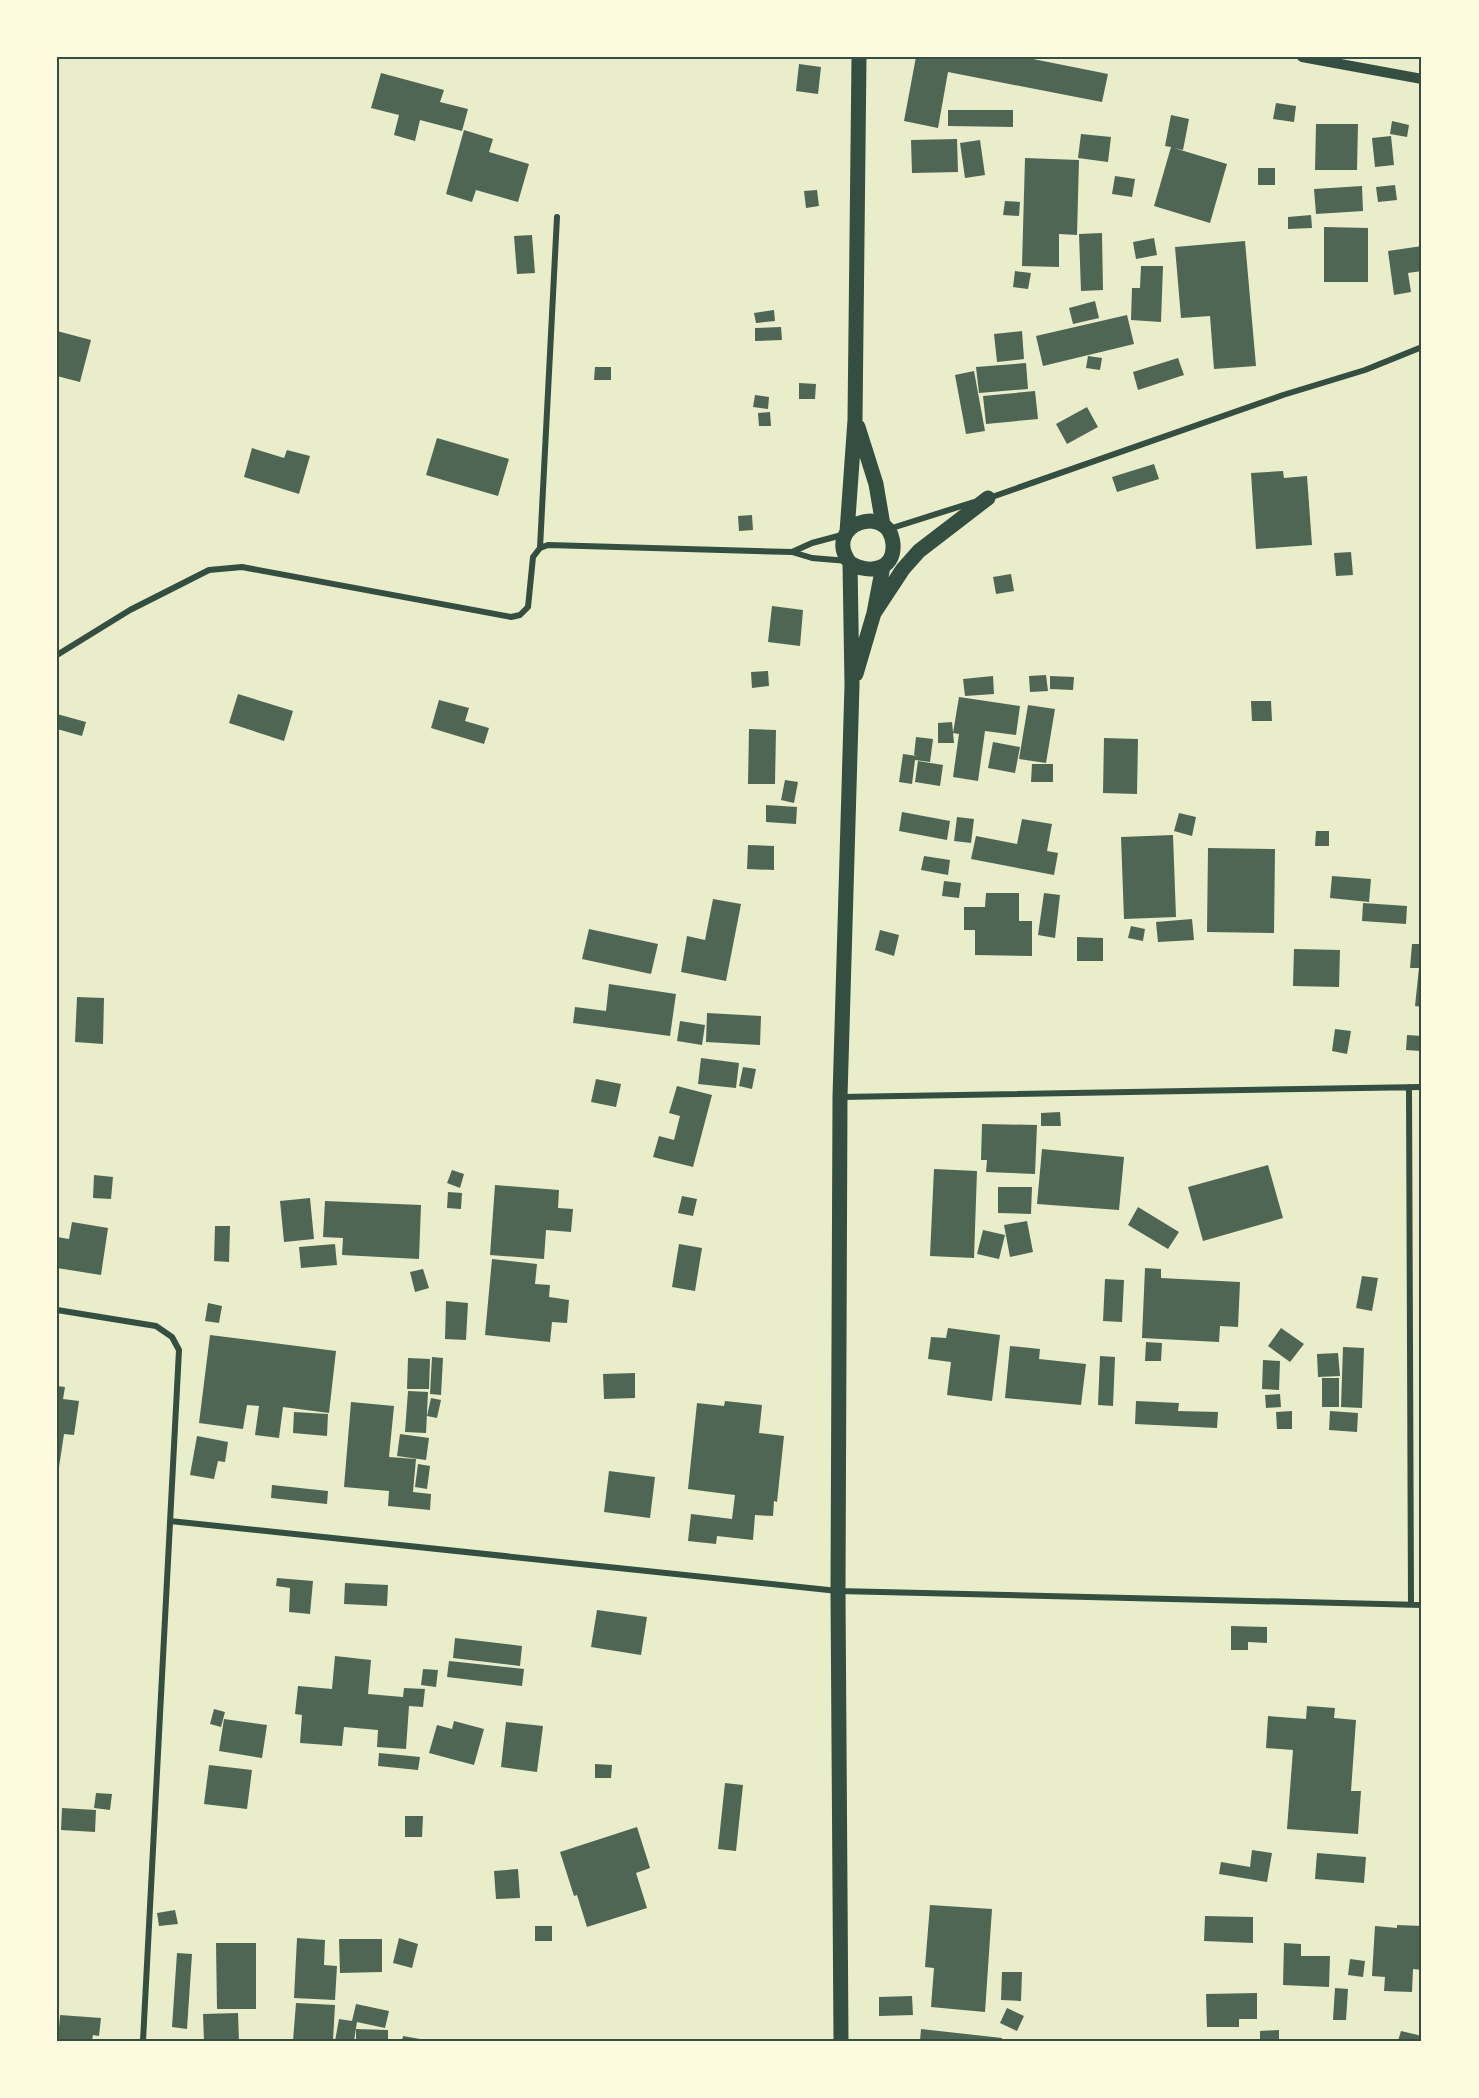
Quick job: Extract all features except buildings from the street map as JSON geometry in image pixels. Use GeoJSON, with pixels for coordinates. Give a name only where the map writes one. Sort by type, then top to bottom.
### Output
{"type":"FeatureCollection","features":[{"type":"Feature","properties":{"kind":"main road"},"geometry":{"type":"LineString","coordinates":[[841,2041],[838,1591],[840,1097],[852,685],[849,562],[843,548],[855,420],[859,57]]}},
{"type":"Feature","properties":{"kind":"main road"},"geometry":{"type":"LineString","coordinates":[[849,562],[861,569],[873,570],[883,566],[890,558],[894,548],[892,538],[885,527],[876,484],[855,420]]}},
{"type":"Feature","properties":{"kind":"main road"},"geometry":{"type":"LineString","coordinates":[[874,613],[903,569],[919,551],[988,498]]}},
{"type":"Feature","properties":{"kind":"main road"},"geometry":{"type":"LineString","coordinates":[[846,533],[854,525],[863,521],[874,521],[885,527]]}},
{"type":"Feature","properties":{"kind":"main road"},"geometry":{"type":"LineString","coordinates":[[852,685],[874,613],[883,566]]}},
{"type":"Feature","properties":{"kind":"street"},"geometry":{"type":"LineString","coordinates":[[1302,57],[1422,79]]}},
{"type":"Feature","properties":{"kind":"street"},"geometry":{"type":"LineString","coordinates":[[540,548],[557,217]]}},
{"type":"Feature","properties":{"kind":"street"},"geometry":{"type":"LineString","coordinates":[[885,527],[988,498],[1283,395],[1365,370],[1422,346]]}},
{"type":"Feature","properties":{"kind":"street"},"geometry":{"type":"LineString","coordinates":[[792,552],[812,543],[846,533]]}},
{"type":"Feature","properties":{"kind":"street"},"geometry":{"type":"LineString","coordinates":[[57,655],[130,610],[209,570],[242,567],[511,617],[520,615],[528,607],[533,557],[540,548],[548,545],[792,552],[812,558],[849,562]]}},
{"type":"Feature","properties":{"kind":"street"},"geometry":{"type":"LineString","coordinates":[[1409,1087],[1411,1604]]}},
{"type":"Feature","properties":{"kind":"street"},"geometry":{"type":"LineString","coordinates":[[840,1097],[1422,1087]]}},
{"type":"Feature","properties":{"kind":"street"},"geometry":{"type":"LineString","coordinates":[[57,1310],[156,1326],[172,1337],[178,1350],[143,2041]]}},
{"type":"Feature","properties":{"kind":"street"},"geometry":{"type":"LineString","coordinates":[[170,1521],[838,1591],[1422,1605]]}}]}
